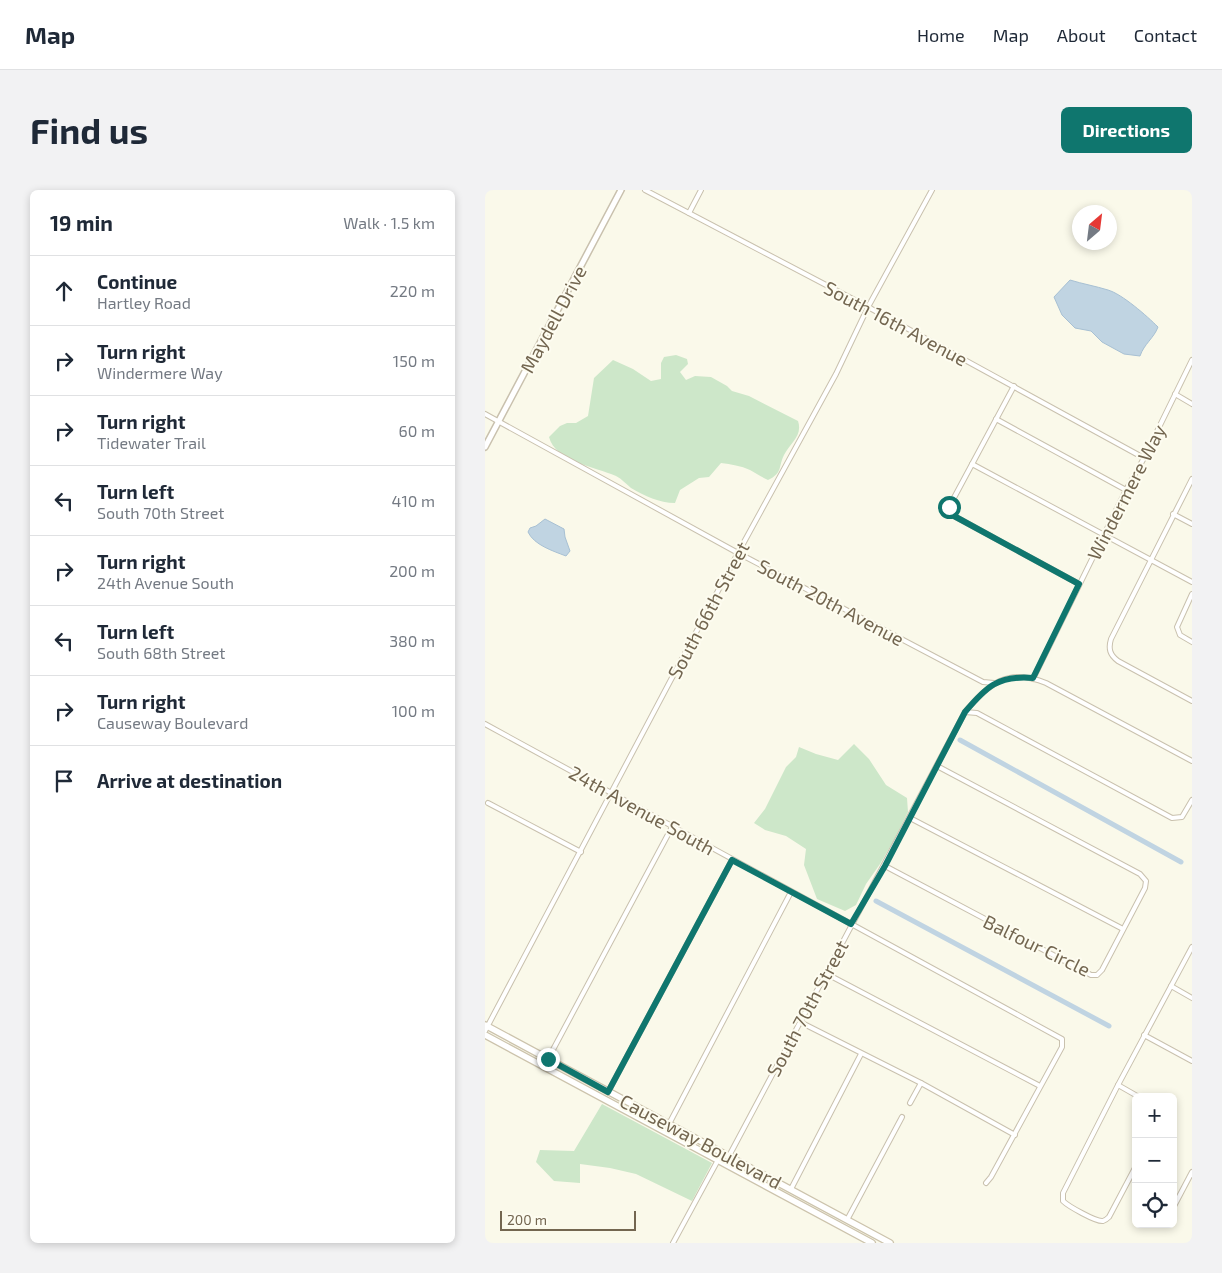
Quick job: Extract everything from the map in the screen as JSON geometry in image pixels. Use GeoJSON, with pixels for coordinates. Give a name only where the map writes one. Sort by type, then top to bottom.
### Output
{"type":"FeatureCollection","features":[{"type":"Feature","properties":{"kind":"main road","name":"Causeway Boulevard"},"geometry":{"type":"LineString","coordinates":[[486,1028],[548,1059],[890,1243]]}},
{"type":"Feature","properties":{"kind":"main road","name":"Causeway Boulevard"},"geometry":{"type":"LineString","coordinates":[[485,1034],[872,1243]]}},
{"type":"Feature","properties":{"kind":"main road"},"geometry":{"type":"LineString","coordinates":[[718,1160],[722,1152]]}},
{"type":"Feature","properties":{"kind":"main road"},"geometry":{"type":"LineString","coordinates":[[725,1164],[729,1156]]}},
{"type":"Feature","properties":{"kind":"street","name":"Maydell Drive"},"geometry":{"type":"LineString","coordinates":[[485,447],[621,190]]}},
{"type":"Feature","properties":{"kind":"street","name":"South 16th Avenue"},"geometry":{"type":"LineString","coordinates":[[645,190],[868,307],[1144,458]]}},
{"type":"Feature","properties":{"kind":"street"},"geometry":{"type":"LineString","coordinates":[[689,213],[701,190]]}},
{"type":"Feature","properties":{"kind":"street","name":"South 66th Street"},"geometry":{"type":"LineString","coordinates":[[486,1028],[835,374],[868,307],[932,190]]}},
{"type":"Feature","properties":{"kind":"street","name":"Windermere Way"},"geometry":{"type":"LineString","coordinates":[[1033,678],[1192,360]]}},
{"type":"Feature","properties":{"kind":"street"},"geometry":{"type":"LineString","coordinates":[[1013,386],[949,507],[954,516],[1079,584]]}},
{"type":"Feature","properties":{"kind":"street"},"geometry":{"type":"LineString","coordinates":[[1175,394],[1192,404]]}},
{"type":"Feature","properties":{"kind":"street","name":"South 20th Avenue"},"geometry":{"type":"LineString","coordinates":[[485,414],[738,553],[983,682],[994,683]]}},
{"type":"Feature","properties":{"kind":"street"},"geometry":{"type":"LineString","coordinates":[[996,420],[1126,490]]}},
{"type":"Feature","properties":{"kind":"street"},"geometry":{"type":"LineString","coordinates":[[973,464],[1192,582]]}},
{"type":"Feature","properties":{"kind":"street"},"geometry":{"type":"LineString","coordinates":[[1192,479],[1150,560],[1111,639],[1109,647],[1110,653],[1118,661],[1192,701]]}},
{"type":"Feature","properties":{"kind":"street"},"geometry":{"type":"LineString","coordinates":[[1173,514],[1192,524]]}},
{"type":"Feature","properties":{"kind":"street"},"geometry":{"type":"LineString","coordinates":[[1192,594],[1177,627],[1180,635],[1192,642]]}},
{"type":"Feature","properties":{"kind":"street"},"geometry":{"type":"LineString","coordinates":[[994,683],[1007,678],[1033,678],[1046,683],[1192,761]]}},
{"type":"Feature","properties":{"kind":"street","name":"South 70th Street"},"geometry":{"type":"LineString","coordinates":[[729,1156],[851,924],[885,866],[965,712],[980,694],[994,683]]}},
{"type":"Feature","properties":{"kind":"street"},"geometry":{"type":"LineString","coordinates":[[965,712],[977,713],[1172,818],[1183,818],[1192,800]]}},
{"type":"Feature","properties":{"kind":"street","name":"24th Avenue South"},"geometry":{"type":"LineString","coordinates":[[485,724],[1062,1039],[1062,1047],[1041,1086]]}},
{"type":"Feature","properties":{"kind":"street","name":"Balfour Circle"},"geometry":{"type":"LineString","coordinates":[[885,866],[1091,976],[1097,975],[1102,970],[1145,888],[1146,881],[1142,876],[937,766]]}},
{"type":"Feature","properties":{"kind":"street"},"geometry":{"type":"LineString","coordinates":[[489,803],[581,852]]}},
{"type":"Feature","properties":{"kind":"street"},"geometry":{"type":"LineString","coordinates":[[910,818],[1123,930]]}},
{"type":"Feature","properties":{"kind":"street"},"geometry":{"type":"LineString","coordinates":[[548,1059],[672,826]]}},
{"type":"Feature","properties":{"kind":"street"},"geometry":{"type":"LineString","coordinates":[[608,1092],[732,860]]}},
{"type":"Feature","properties":{"kind":"street"},"geometry":{"type":"LineString","coordinates":[[669,1124],[791,892]]}},
{"type":"Feature","properties":{"kind":"street"},"geometry":{"type":"LineString","coordinates":[[1132,1174],[1109,1217],[1103,1221],[1095,1220],[1065,1204],[1063,1200],[1063,1194],[1118,1085],[1192,947]]}},
{"type":"Feature","properties":{"kind":"street"},"geometry":{"type":"LineString","coordinates":[[825,973],[1041,1086],[1015,1135],[986,1183]]}},
{"type":"Feature","properties":{"kind":"street"},"geometry":{"type":"LineString","coordinates":[[1171,986],[1192,998]]}},
{"type":"Feature","properties":{"kind":"street"},"geometry":{"type":"LineString","coordinates":[[800,1022],[921,1083],[1015,1135]]}},
{"type":"Feature","properties":{"kind":"street"},"geometry":{"type":"LineString","coordinates":[[1144,1035],[1192,1061]]}},
{"type":"Feature","properties":{"kind":"street"},"geometry":{"type":"LineString","coordinates":[[791,1189],[861,1054]]}},
{"type":"Feature","properties":{"kind":"street"},"geometry":{"type":"LineString","coordinates":[[910,1103],[921,1083]]}},
{"type":"Feature","properties":{"kind":"street"},"geometry":{"type":"LineString","coordinates":[[1118,1085],[1132,1093]]}},
{"type":"Feature","properties":{"kind":"street"},"geometry":{"type":"LineString","coordinates":[[847,1220],[902,1117]]}},
{"type":"Feature","properties":{"kind":"street"},"geometry":{"type":"LineString","coordinates":[[673,1243],[718,1160]]}},
{"type":"Feature","properties":{"kind":"street"},"geometry":{"type":"LineString","coordinates":[[1177,1200],[1192,1172]]}},
{"type":"Feature","properties":{"kind":"green space"},"geometry":{"type":"Polygon","coordinates":[[[676,355],[687,359],[688,364],[680,372],[686,380],[695,376],[711,377],[732,391],[749,396],[798,421],[799,431],[784,455],[776,475],[768,480],[736,465],[721,463],[709,477],[699,478],[680,490],[675,503],[669,503],[647,496],[631,488],[616,476],[567,458],[553,445],[549,437],[560,426],[567,423],[576,423],[588,416],[594,378],[613,360],[633,369],[651,381],[661,379],[661,363],[664,357],[676,355]]]}},
{"type":"Feature","properties":{"kind":"green space"},"geometry":{"type":"Polygon","coordinates":[[[854,744],[869,759],[886,785],[907,798],[908,812],[880,864],[866,884],[856,905],[845,911],[817,899],[804,865],[806,849],[786,836],[765,830],[754,823],[765,809],[786,767],[796,757],[799,747],[838,760],[854,744]]]}},
{"type":"Feature","properties":{"kind":"green space"},"geometry":{"type":"Polygon","coordinates":[[[602,1104],[712,1163],[692,1201],[636,1174],[610,1168],[580,1164],[580,1183],[554,1181],[536,1162],[540,1150],[574,1151],[602,1104]]]}},
{"type":"Feature","properties":{"kind":"water"},"geometry":{"type":"Polygon","coordinates":[[[1070,280],[1114,292],[1148,317],[1158,327],[1140,356],[1124,354],[1102,342],[1091,331],[1075,328],[1062,315],[1054,297],[1070,280]]]}},
{"type":"Feature","properties":{"kind":"water"},"geometry":{"type":"Polygon","coordinates":[[[545,519],[564,529],[570,551],[566,556],[539,544],[528,532],[530,528],[545,519]]]}},
{"type":"Feature","properties":{"kind":"waterway"},"geometry":{"type":"LineString","coordinates":[[960,740],[1181,862]]}},
{"type":"Feature","properties":{"kind":"waterway"},"geometry":{"type":"LineString","coordinates":[[876,901],[1109,1026]]}},
{"type":"Feature","properties":{"kind":"route"},"geometry":{"type":"LineString","coordinates":[[548,1059],[608,1092],[732,860],[851,924],[885,866],[965,712],[980,694],[994,683],[1007,678],[1033,678],[1079,584],[954,516],[949,507]]}}]}
